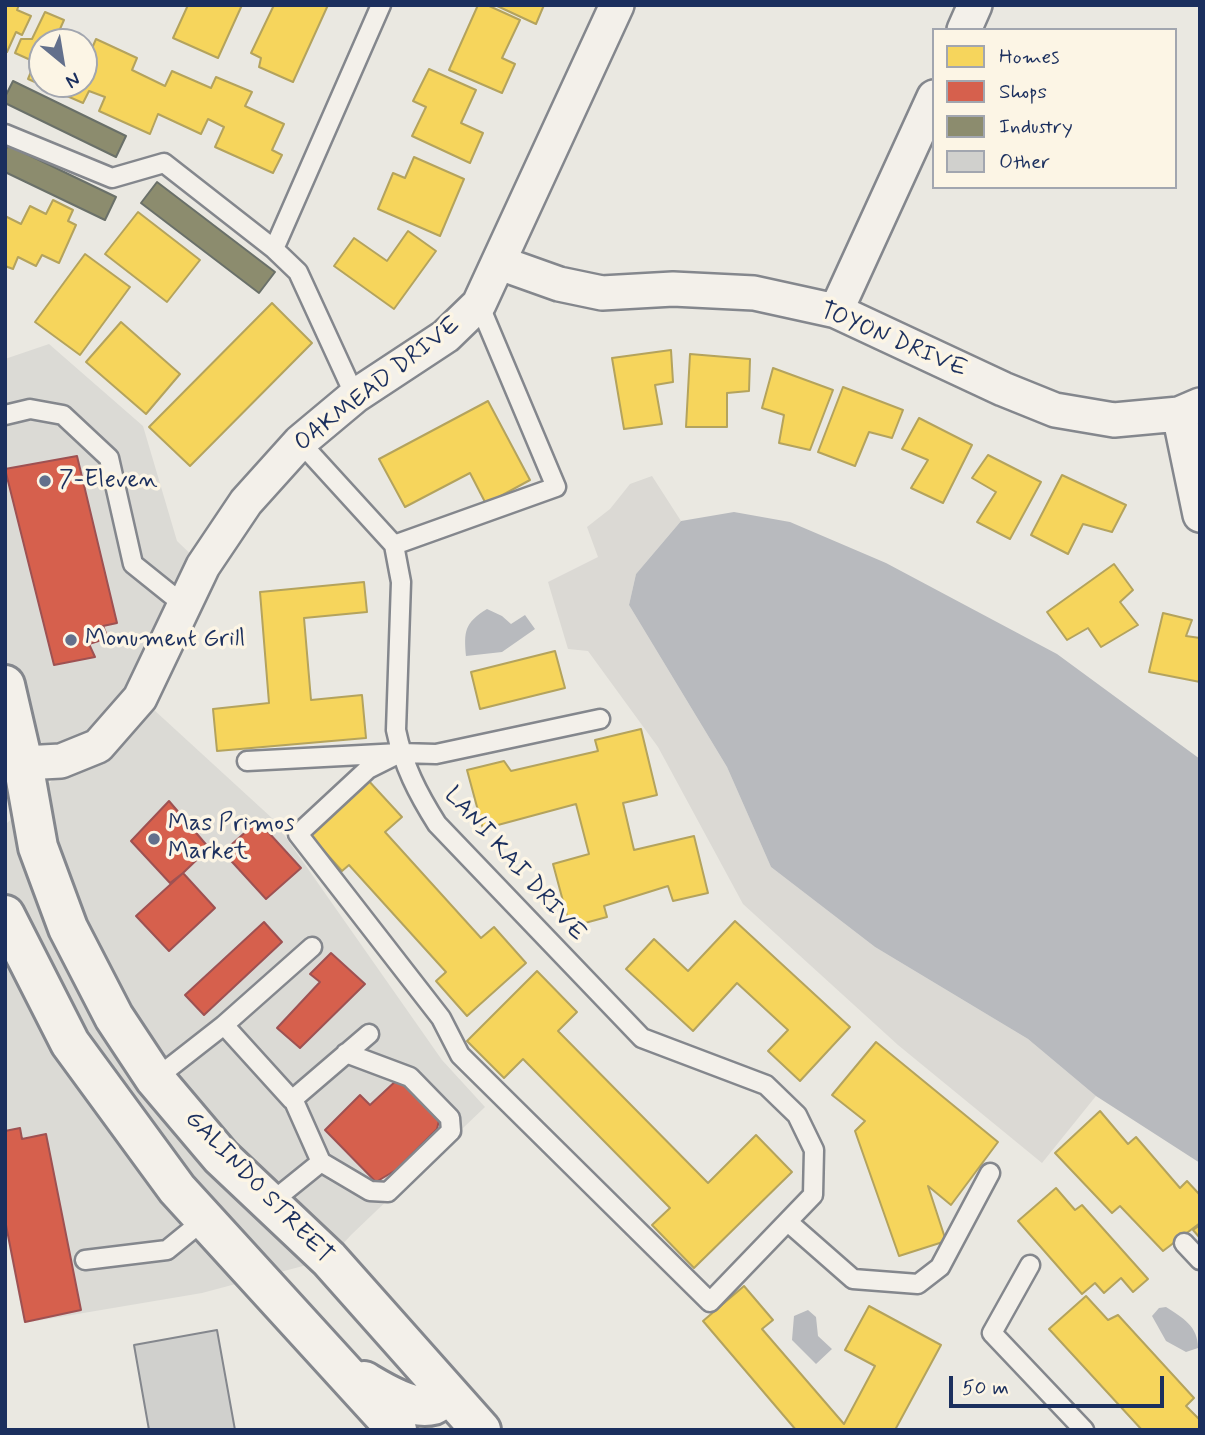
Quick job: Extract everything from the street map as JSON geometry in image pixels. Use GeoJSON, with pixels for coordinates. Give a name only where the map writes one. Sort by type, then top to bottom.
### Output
{"type":"FeatureCollection","features":[{"type":"Feature","properties":{"kind":"main road","name":"GALINDO STREET"},"geometry":{"type":"LineString","coordinates":[[5,685],[11,762],[38,847],[68,928],[114,1017],[155,1079],[221,1157],[329,1259],[447,1395],[481,1430]]}},
{"type":"Feature","properties":{"kind":"main road"},"geometry":{"type":"LineString","coordinates":[[5,915],[70,1043],[177,1189],[397,1430]]}},
{"type":"Feature","properties":{"kind":"main road"},"geometry":{"type":"LineString","coordinates":[[338,1365],[389,1395],[411,1404],[433,1405],[447,1395]]}},
{"type":"Feature","properties":{"kind":"street","name":"OAKMEAD DRIVE"},"geometry":{"type":"LineString","coordinates":[[11,762],[61,761],[99,746],[140,698],[203,566],[246,502],[300,442],[355,396],[446,336],[479,304],[617,5]]}},
{"type":"Feature","properties":{"kind":"street"},"geometry":{"type":"LineString","coordinates":[[965,28],[975,5]]}},
{"type":"Feature","properties":{"kind":"street"},"geometry":{"type":"LineString","coordinates":[[836,311],[932,101]]}},
{"type":"Feature","properties":{"kind":"street","name":"TOYON DRIVE"},"geometry":{"type":"LineString","coordinates":[[499,262],[559,284],[602,293],[673,289],[754,293],[836,311],[1003,389],[1055,410],[1114,421],[1190,410]]}},
{"type":"Feature","properties":{"kind":"street"},"geometry":{"type":"LineString","coordinates":[[1190,410],[1200,516]]}},
{"type":"Feature","properties":{"kind":"lane"},"geometry":{"type":"LineString","coordinates":[[274,248],[381,5]]}},
{"type":"Feature","properties":{"kind":"lane"},"geometry":{"type":"LineString","coordinates":[[5,134],[112,178],[164,163],[274,248],[298,272],[355,396]]}},
{"type":"Feature","properties":{"kind":"lane"},"geometry":{"type":"LineString","coordinates":[[300,442],[394,545],[556,487],[479,304]]}},
{"type":"Feature","properties":{"kind":"lane"},"geometry":{"type":"LineString","coordinates":[[5,415],[30,409],[63,415],[109,458],[133,565],[184,605]]}},
{"type":"Feature","properties":{"kind":"lane","name":"LANI KAI DRIVE"},"geometry":{"type":"LineString","coordinates":[[394,545],[401,582],[396,730],[400,753],[416,791],[437,824],[642,1038],[766,1085],[797,1115],[814,1150],[813,1195],[709,1302],[460,1055],[442,1018],[298,834],[368,769],[400,753]]}},
{"type":"Feature","properties":{"kind":"lane"},"geometry":{"type":"LineString","coordinates":[[247,761],[400,753],[436,754],[600,719]]}},
{"type":"Feature","properties":{"kind":"lane"},"geometry":{"type":"LineString","coordinates":[[155,1079],[224,1025],[312,947]]}},
{"type":"Feature","properties":{"kind":"lane"},"geometry":{"type":"LineString","coordinates":[[224,1025],[293,1099],[321,1162],[370,1191],[388,1192],[451,1131],[450,1118],[410,1077],[346,1053]]}},
{"type":"Feature","properties":{"kind":"lane"},"geometry":{"type":"LineString","coordinates":[[293,1099],[369,1034]]}},
{"type":"Feature","properties":{"kind":"lane"},"geometry":{"type":"LineString","coordinates":[[269,1204],[321,1162]]}},
{"type":"Feature","properties":{"kind":"lane"},"geometry":{"type":"LineString","coordinates":[[789,1222],[853,1279],[918,1284],[940,1267],[990,1174]]}},
{"type":"Feature","properties":{"kind":"lane"},"geometry":{"type":"LineString","coordinates":[[85,1261],[167,1250],[205,1219]]}},
{"type":"Feature","properties":{"kind":"lane"},"geometry":{"type":"LineString","coordinates":[[1184,1243],[1200,1260]]}},
{"type":"Feature","properties":{"kind":"lane"},"geometry":{"type":"LineString","coordinates":[[1030,1265],[992,1333],[1084,1430]]}},
{"type":"Feature","properties":{"kind":"shaded area"},"geometry":{"type":"Polygon","coordinates":[[[49,344],[143,426],[177,541],[203,566],[141,698],[273,819],[442,1060],[485,1107],[329,1259],[202,1293],[24,1323],[5,1227],[5,825],[80,754],[23,763],[5,685],[5,359],[49,344]]]}},
{"type":"Feature","properties":{"kind":"shaded area"},"geometry":{"type":"Polygon","coordinates":[[[652,476],[681,521],[636,574],[629,605],[727,767],[771,867],[875,947],[1028,1039],[1096,1096],[1042,1163],[898,1045],[743,904],[658,747],[588,651],[568,649],[548,582],[598,557],[587,527],[610,509],[630,484],[652,476]]]}},
{"type":"Feature","properties":{"kind":"shaded area"},"geometry":{"type":"Polygon","coordinates":[[[734,512],[790,522],[886,563],[1057,654],[1200,759],[1200,1163],[1096,1096],[1028,1039],[875,947],[771,867],[727,767],[629,605],[636,574],[681,521],[734,512]]]}},
{"type":"Feature","properties":{"kind":"shaded area"},"geometry":{"type":"Polygon","coordinates":[[[487,609],[511,624],[525,615],[535,629],[502,652],[466,656],[467,629],[474,619],[487,609]]]}},
{"type":"Feature","properties":{"kind":"shaded area"},"geometry":{"type":"Polygon","coordinates":[[[1166,1307],[1192,1328],[1198,1348],[1186,1352],[1166,1341],[1152,1316],[1159,1308],[1166,1307]]]}},
{"type":"Feature","properties":{"kind":"shaded area"},"geometry":{"type":"Polygon","coordinates":[[[808,1310],[816,1317],[818,1336],[832,1349],[816,1364],[792,1340],[794,1316],[808,1310]]]}},
{"type":"Feature","properties":{"kind":"building: Homes"},"geometry":{"type":"Polygon","coordinates":[[[5,5],[19,5],[17,10],[31,16],[22,35],[16,32],[7,52],[5,51],[5,5]]]}},
{"type":"Feature","properties":{"kind":"building: Homes"},"geometry":{"type":"Polygon","coordinates":[[[188,5],[242,5],[218,58],[173,38],[188,5]]]}},
{"type":"Feature","properties":{"kind":"building: Homes"},"geometry":{"type":"Polygon","coordinates":[[[274,5],[328,5],[293,82],[259,67],[261,58],[251,53],[274,5]]]}},
{"type":"Feature","properties":{"kind":"building: Homes"},"geometry":{"type":"Polygon","coordinates":[[[478,5],[487,5],[520,20],[502,58],[515,64],[502,93],[449,70],[478,5]]]}},
{"type":"Feature","properties":{"kind":"building: Homes"},"geometry":{"type":"Polygon","coordinates":[[[495,5],[544,5],[536,24],[495,5]]]}},
{"type":"Feature","properties":{"kind":"building: Homes"},"geometry":{"type":"Polygon","coordinates":[[[45,12],[64,20],[60,28],[37,28],[45,12]]]}},
{"type":"Feature","properties":{"kind":"building: Homes"},"geometry":{"type":"Polygon","coordinates":[[[21,39],[28,39],[28,59],[15,53],[21,39]]]}},
{"type":"Feature","properties":{"kind":"building: Homes"},"geometry":{"type":"Polygon","coordinates":[[[98,40],[137,58],[132,70],[165,86],[172,71],[211,88],[216,77],[252,92],[245,106],[284,124],[272,150],[282,155],[273,173],[215,147],[224,127],[208,119],[201,134],[158,114],[150,134],[99,111],[105,97],[98,94],[98,40]]]}},
{"type":"Feature","properties":{"kind":"building: Homes"},"geometry":{"type":"Polygon","coordinates":[[[429,69],[476,90],[461,123],[483,133],[470,163],[412,136],[426,107],[413,101],[429,69]]]}},
{"type":"Feature","properties":{"kind":"building: Homes"},"geometry":{"type":"Polygon","coordinates":[[[72,98],[86,98],[83,103],[72,98]]]}},
{"type":"Feature","properties":{"kind":"building: Homes"},"geometry":{"type":"Polygon","coordinates":[[[414,157],[464,179],[440,236],[378,209],[393,173],[405,178],[414,157]]]}},
{"type":"Feature","properties":{"kind":"building: Homes"},"geometry":{"type":"Polygon","coordinates":[[[53,200],[73,210],[68,221],[76,225],[59,263],[42,255],[36,266],[18,257],[13,269],[5,266],[5,216],[21,224],[30,206],[46,214],[53,200]]]}},
{"type":"Feature","properties":{"kind":"building: Homes"},"geometry":{"type":"Polygon","coordinates":[[[138,212],[200,260],[167,302],[105,254],[138,212]]]}},
{"type":"Feature","properties":{"kind":"building: Homes"},"geometry":{"type":"Polygon","coordinates":[[[408,231],[436,251],[394,309],[334,266],[354,238],[387,261],[408,231]]]}},
{"type":"Feature","properties":{"kind":"building: Homes"},"geometry":{"type":"Polygon","coordinates":[[[85,254],[130,287],[80,355],[35,322],[85,254]]]}},
{"type":"Feature","properties":{"kind":"building: Homes"},"geometry":{"type":"Polygon","coordinates":[[[272,303],[312,343],[190,466],[149,427],[272,303]]]}},
{"type":"Feature","properties":{"kind":"building: Homes"},"geometry":{"type":"Polygon","coordinates":[[[121,322],[180,374],[146,414],[86,362],[121,322]]]}},
{"type":"Feature","properties":{"kind":"building: Homes"},"geometry":{"type":"Polygon","coordinates":[[[671,350],[673,382],[655,385],[662,424],[624,429],[612,358],[671,350]]]}},
{"type":"Feature","properties":{"kind":"building: Homes"},"geometry":{"type":"Polygon","coordinates":[[[690,354],[750,359],[749,391],[727,393],[727,427],[686,427],[690,354]]]}},
{"type":"Feature","properties":{"kind":"building: Homes"},"geometry":{"type":"Polygon","coordinates":[[[773,368],[833,390],[810,450],[779,443],[784,415],[762,408],[773,368]]]}},
{"type":"Feature","properties":{"kind":"building: Homes"},"geometry":{"type":"Polygon","coordinates":[[[843,387],[903,410],[892,438],[869,432],[855,466],[818,452],[843,387]]]}},
{"type":"Feature","properties":{"kind":"building: Homes"},"geometry":{"type":"Polygon","coordinates":[[[488,401],[530,480],[486,504],[470,473],[405,507],[379,459],[488,401]]]}},
{"type":"Feature","properties":{"kind":"building: Homes"},"geometry":{"type":"Polygon","coordinates":[[[919,418],[972,445],[943,503],[911,488],[928,460],[902,449],[919,418]]]}},
{"type":"Feature","properties":{"kind":"building: Homes"},"geometry":{"type":"Polygon","coordinates":[[[988,455],[1041,482],[1010,539],[977,522],[996,492],[972,478],[988,455]]]}},
{"type":"Feature","properties":{"kind":"building: Homes"},"geometry":{"type":"Polygon","coordinates":[[[1062,475],[1126,505],[1112,532],[1083,524],[1068,554],[1031,535],[1062,475]]]}},
{"type":"Feature","properties":{"kind":"building: Homes"},"geometry":{"type":"Polygon","coordinates":[[[1114,564],[1133,590],[1120,602],[1138,625],[1101,647],[1088,628],[1067,640],[1047,612],[1114,564]]]}},
{"type":"Feature","properties":{"kind":"building: Homes"},"geometry":{"type":"Polygon","coordinates":[[[364,582],[367,612],[304,618],[311,700],[362,695],[366,738],[217,751],[213,709],[269,703],[260,592],[364,582]]]}},
{"type":"Feature","properties":{"kind":"building: Homes"},"geometry":{"type":"Polygon","coordinates":[[[1163,613],[1192,620],[1186,636],[1200,638],[1200,682],[1149,672],[1163,613]]]}},
{"type":"Feature","properties":{"kind":"building: Homes"},"geometry":{"type":"Polygon","coordinates":[[[555,651],[565,688],[480,709],[471,672],[555,651]]]}},
{"type":"Feature","properties":{"kind":"building: Homes"},"geometry":{"type":"Polygon","coordinates":[[[641,729],[657,795],[623,803],[634,850],[694,836],[708,893],[673,901],[668,886],[604,906],[607,917],[570,927],[553,864],[589,854],[576,804],[483,829],[467,770],[504,761],[511,771],[598,751],[595,740],[641,729]]]}},
{"type":"Feature","properties":{"kind":"building: Homes"},"geometry":{"type":"Polygon","coordinates":[[[367,779],[402,817],[385,832],[481,938],[494,927],[526,963],[467,1016],[436,981],[446,972],[349,865],[342,871],[308,833],[367,779]]]}},
{"type":"Feature","properties":{"kind":"building: Homes"},"geometry":{"type":"Polygon","coordinates":[[[735,921],[850,1027],[800,1081],[768,1051],[788,1030],[737,983],[693,1031],[626,969],[654,939],[688,971],[735,921]]]}},
{"type":"Feature","properties":{"kind":"building: Homes"},"geometry":{"type":"Polygon","coordinates":[[[537,971],[577,1012],[558,1031],[708,1183],[756,1135],[792,1172],[694,1268],[652,1225],[670,1208],[523,1059],[504,1078],[467,1041],[537,971]]]}},
{"type":"Feature","properties":{"kind":"building: Homes"},"geometry":{"type":"Polygon","coordinates":[[[876,1042],[998,1142],[951,1205],[928,1186],[946,1241],[899,1256],[855,1131],[865,1121],[832,1095],[876,1042]]]}},
{"type":"Feature","properties":{"kind":"building: Homes"},"geometry":{"type":"Polygon","coordinates":[[[1100,1111],[1128,1144],[1136,1137],[1180,1188],[1187,1181],[1200,1195],[1200,1223],[1163,1251],[1120,1206],[1112,1213],[1055,1153],[1100,1111]]]}},
{"type":"Feature","properties":{"kind":"building: Homes"},"geometry":{"type":"Polygon","coordinates":[[[1056,1188],[1075,1210],[1082,1205],[1148,1279],[1133,1292],[1121,1278],[1104,1293],[1095,1283],[1082,1294],[1018,1221],[1056,1188]]]}},
{"type":"Feature","properties":{"kind":"building: Homes"},"geometry":{"type":"Polygon","coordinates":[[[1200,1225],[1200,1238],[1193,1230],[1200,1225]]]}},
{"type":"Feature","properties":{"kind":"building: Homes"},"geometry":{"type":"Polygon","coordinates":[[[744,1286],[773,1320],[762,1329],[844,1424],[875,1366],[845,1350],[869,1306],[941,1345],[895,1430],[796,1430],[703,1321],[744,1286]]]}},
{"type":"Feature","properties":{"kind":"building: Homes"},"geometry":{"type":"Polygon","coordinates":[[[1086,1296],[1108,1320],[1118,1315],[1194,1398],[1186,1406],[1200,1420],[1200,1430],[1142,1430],[1049,1329],[1086,1296]]]}},
{"type":"Feature","properties":{"kind":"building: Shops"},"geometry":{"type":"Polygon","coordinates":[[[77,456],[117,623],[103,626],[108,638],[89,644],[95,657],[54,665],[5,469],[77,456]]]}},
{"type":"Feature","properties":{"kind":"building: Shops"},"geometry":{"type":"Polygon","coordinates":[[[169,801],[209,848],[170,883],[131,841],[169,801]]]}},
{"type":"Feature","properties":{"kind":"building: Shops"},"geometry":{"type":"Polygon","coordinates":[[[258,821],[301,868],[266,899],[223,852],[258,821]]]}},
{"type":"Feature","properties":{"kind":"building: Shops"},"geometry":{"type":"Polygon","coordinates":[[[183,873],[215,908],[169,951],[136,916],[183,873]]]}},
{"type":"Feature","properties":{"kind":"building: Shops"},"geometry":{"type":"Polygon","coordinates":[[[264,922],[282,942],[204,1015],[185,995],[264,922]]]}},
{"type":"Feature","properties":{"kind":"building: Shops"},"geometry":{"type":"Polygon","coordinates":[[[331,953],[365,984],[300,1048],[277,1028],[320,982],[310,974],[331,953]]]}},
{"type":"Feature","properties":{"kind":"building: Shops"},"geometry":{"type":"Polygon","coordinates":[[[399,1078],[440,1116],[437,1129],[396,1170],[376,1182],[325,1130],[360,1095],[370,1105],[399,1078]]]}},
{"type":"Feature","properties":{"kind":"building: Shops"},"geometry":{"type":"Polygon","coordinates":[[[20,1128],[22,1139],[46,1134],[81,1310],[25,1322],[5,1220],[5,1131],[20,1128]]]}},
{"type":"Feature","properties":{"kind":"building: Industry"},"geometry":{"type":"Polygon","coordinates":[[[13,81],[28,88],[28,98],[48,98],[126,136],[116,157],[5,103],[13,81]]]}},
{"type":"Feature","properties":{"kind":"building: Industry"},"geometry":{"type":"Polygon","coordinates":[[[8,145],[116,197],[105,220],[5,172],[5,151],[8,145]]]}},
{"type":"Feature","properties":{"kind":"building: Industry"},"geometry":{"type":"Polygon","coordinates":[[[157,182],[275,272],[259,293],[141,203],[157,182]]]}},
{"type":"Feature","properties":{"kind":"building: Other"},"geometry":{"type":"Polygon","coordinates":[[[217,1330],[235,1430],[149,1430],[134,1345],[217,1330]]]}},
{"type":"Feature","properties":{"kind":"place","name":"7-Eleven"},"geometry":{"type":"Point","coordinates":[45,481]}},
{"type":"Feature","properties":{"kind":"place","name":"Monument Grill"},"geometry":{"type":"Point","coordinates":[71,640]}},
{"type":"Feature","properties":{"kind":"place","name":"Mas Primos Market"},"geometry":{"type":"Point","coordinates":[154,839]}}]}
